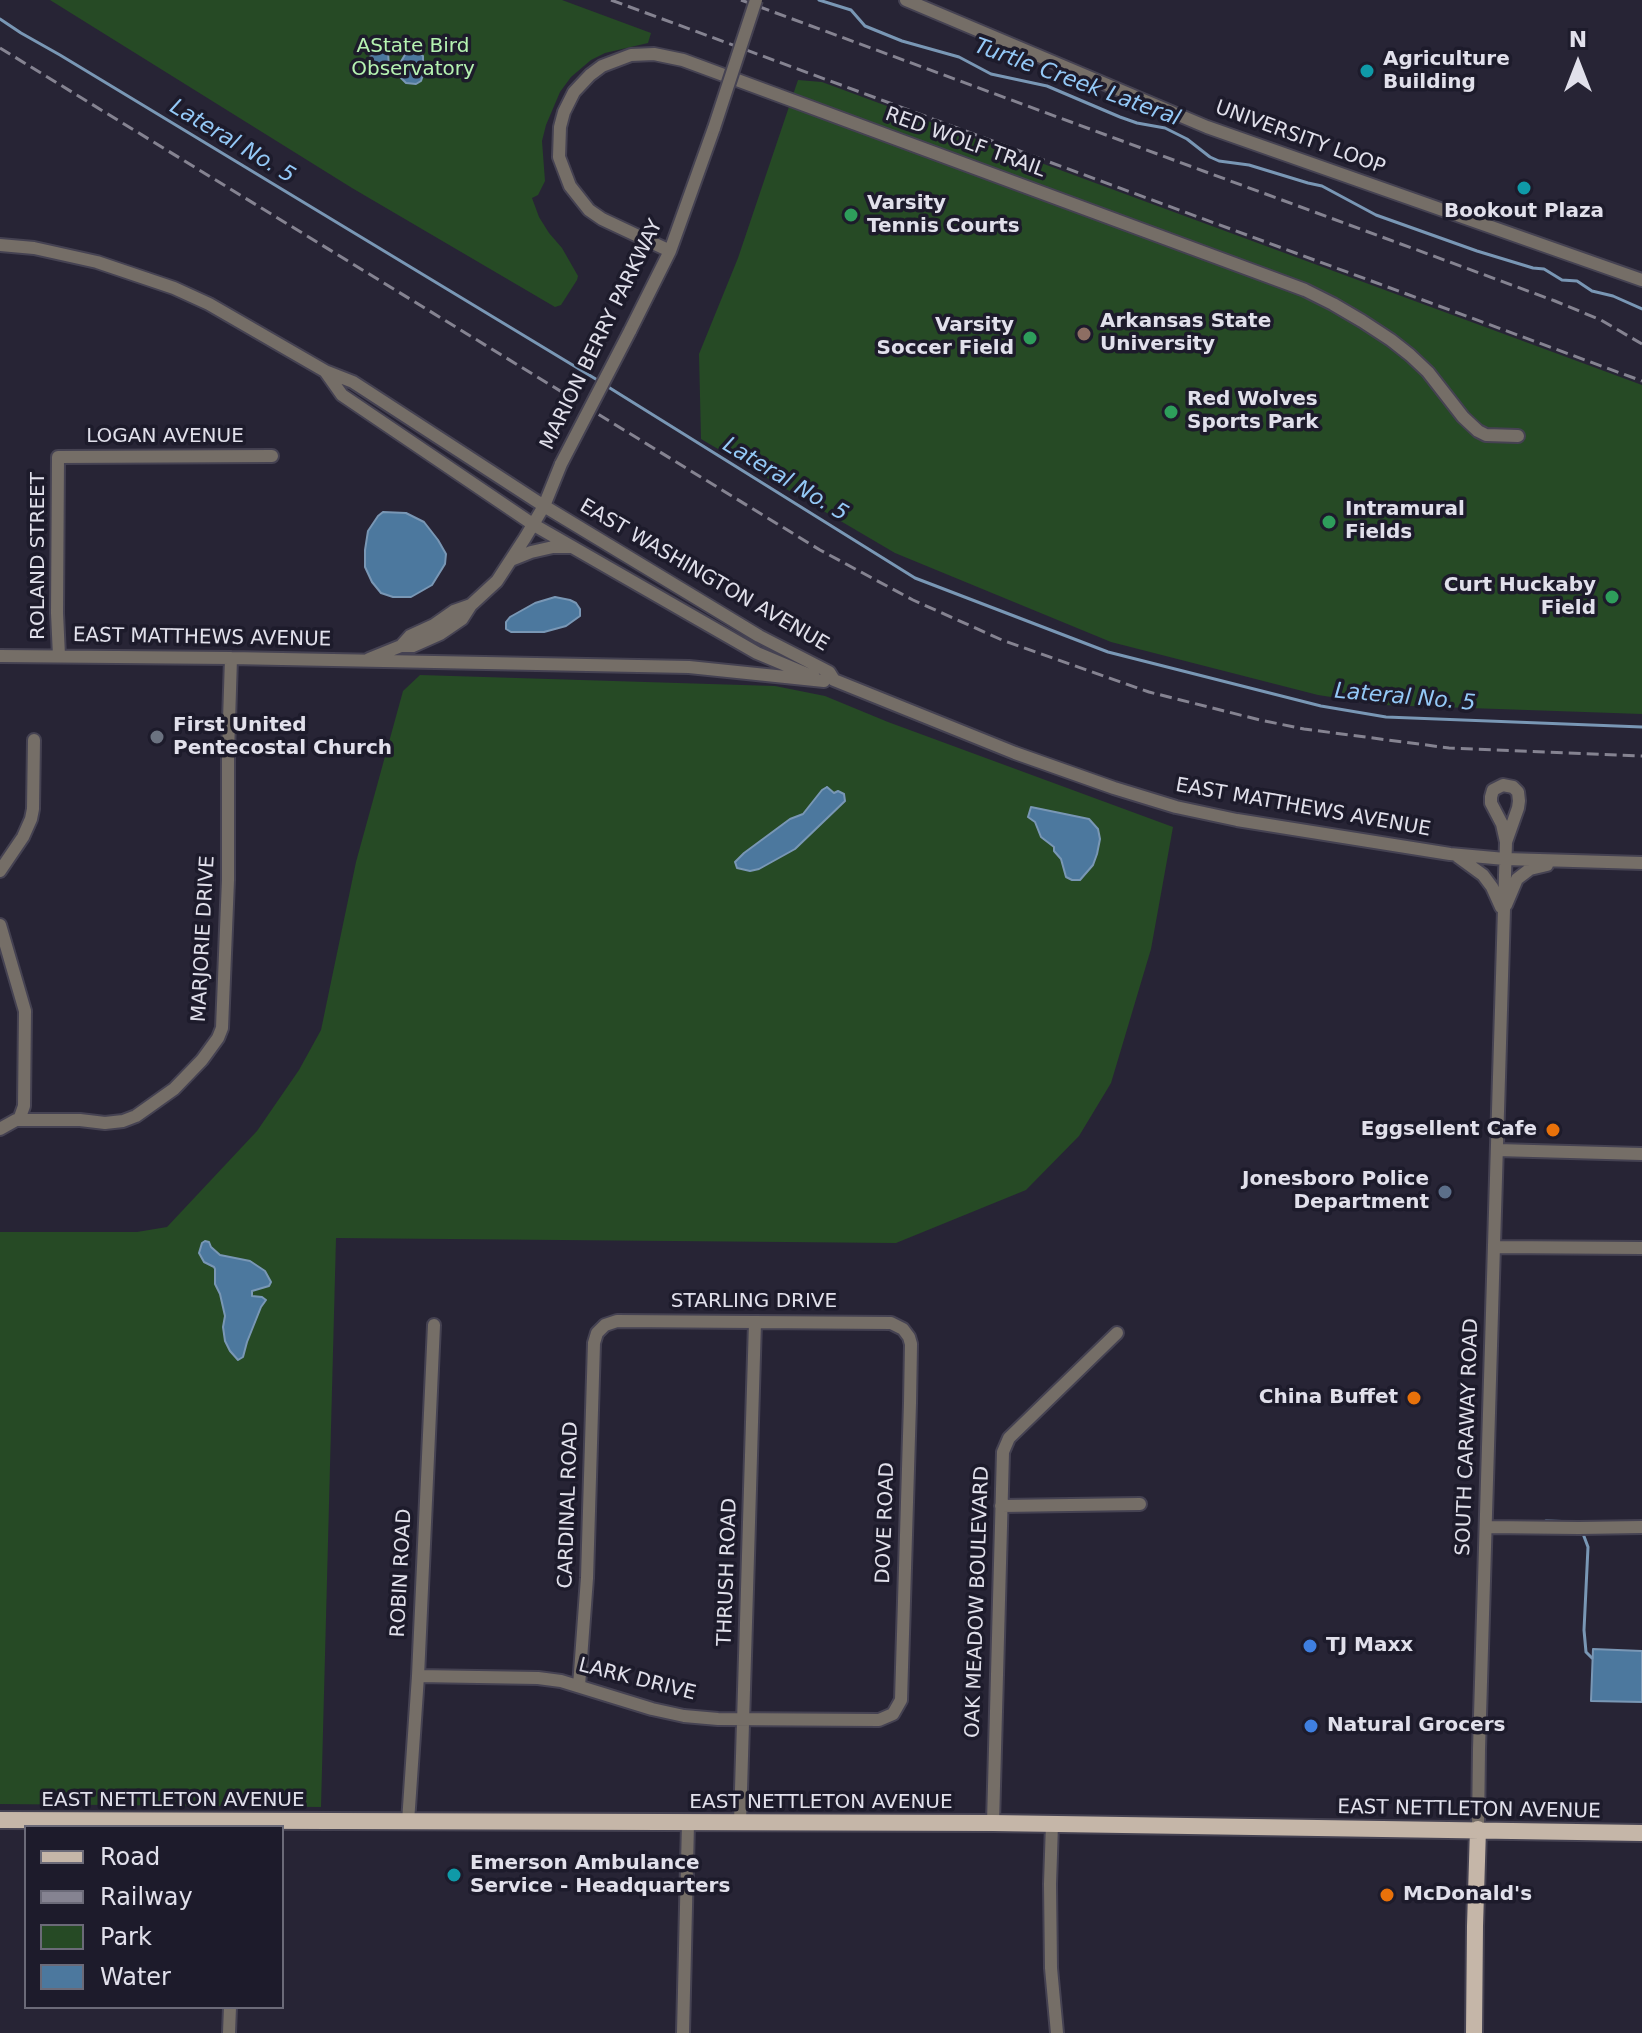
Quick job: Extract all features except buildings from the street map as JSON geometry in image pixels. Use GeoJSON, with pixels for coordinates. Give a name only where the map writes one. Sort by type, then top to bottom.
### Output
{"type":"FeatureCollection","features":[{"type":"Feature","properties":{"kind":"main road","name":"EAST NETTLETON AVENUE"},"geometry":{"type":"LineString","coordinates":[[0,1820],[234,1824],[993,1823],[1642,1833]]}},
{"type":"Feature","properties":{"kind":"main road","name":"SOUTH CARAWAY ROAD"},"geometry":{"type":"LineString","coordinates":[[1474,2033],[1478,1829]]}},
{"type":"Feature","properties":{"kind":"street","name":"MARION BERRY PARKWAY"},"geometry":{"type":"LineString","coordinates":[[544,506],[561,464],[670,251],[756,0]]}},
{"type":"Feature","properties":{"kind":"street","name":"UNIVERSITY LOOP"},"geometry":{"type":"LineString","coordinates":[[906,0],[1207,127],[1642,280]]}},
{"type":"Feature","properties":{"kind":"street","name":"RED WOLF TRAIL"},"geometry":{"type":"LineString","coordinates":[[670,251],[589,210],[570,186],[559,157],[561,119],[574,92],[602,66],[631,55],[654,54],[683,60],[1305,290],[1362,321],[1410,355],[1478,431],[1486,435],[1518,436]]}},
{"type":"Feature","properties":{"kind":"street","name":"EAST WASHINGTON AVENUE"},"geometry":{"type":"LineString","coordinates":[[0,245],[34,248],[97,262],[174,288],[220,310],[325,371],[353,382],[544,506],[759,636],[829,672],[829,681],[757,653],[534,525],[342,395],[325,371]]}},
{"type":"Feature","properties":{"kind":"street","name":"LOGAN AVENUE"},"geometry":{"type":"LineString","coordinates":[[58,457],[272,456]]}},
{"type":"Feature","properties":{"kind":"street","name":"ROLAND STREET"},"geometry":{"type":"LineString","coordinates":[[58,457],[59,656]]}},
{"type":"Feature","properties":{"kind":"street","name":"EAST MATTHEWS AVENUE"},"geometry":{"type":"LineString","coordinates":[[0,656],[364,661],[401,646],[413,646],[440,634],[462,619],[471,605],[497,581],[544,506]]}},
{"type":"Feature","properties":{"kind":"street"},"geometry":{"type":"LineString","coordinates":[[511,560],[553,547],[573,547]]}},
{"type":"Feature","properties":{"kind":"street","name":"MARJORIE DRIVE"},"geometry":{"type":"LineString","coordinates":[[19,1120],[123,1121],[174,1089],[197,1067],[218,1038],[222,1028],[228,880],[231,658]]}},
{"type":"Feature","properties":{"kind":"street"},"geometry":{"type":"LineString","coordinates":[[364,661],[689,667],[829,681]]}},
{"type":"Feature","properties":{"kind":"street","name":"EAST MATTHEWS AVENUE"},"geometry":{"type":"LineString","coordinates":[[829,681],[1015,753],[1176,807],[1450,854],[1505,859],[1642,863]]}},
{"type":"Feature","properties":{"kind":"street"},"geometry":{"type":"LineString","coordinates":[[0,871],[31,819],[34,740]]}},
{"type":"Feature","properties":{"kind":"street","name":"SOUTH CARAWAY ROAD"},"geometry":{"type":"LineString","coordinates":[[1478,1829],[1506,842]]}},
{"type":"Feature","properties":{"kind":"street"},"geometry":{"type":"LineString","coordinates":[[1450,854],[1465,860],[1481,873],[1504,912]]}},
{"type":"Feature","properties":{"kind":"street"},"geometry":{"type":"LineString","coordinates":[[1504,912],[1517,879],[1530,869],[1566,861]]}},
{"type":"Feature","properties":{"kind":"street"},"geometry":{"type":"LineString","coordinates":[[0,925],[25,1011],[24,1106],[19,1120],[0,1129]]}},
{"type":"Feature","properties":{"kind":"street"},"geometry":{"type":"LineString","coordinates":[[1497,1150],[1642,1154]]}},
{"type":"Feature","properties":{"kind":"street"},"geometry":{"type":"LineString","coordinates":[[1494,1247],[1642,1248]]}},
{"type":"Feature","properties":{"kind":"street","name":"STARLING DRIVE"},"geometry":{"type":"LineString","coordinates":[[602,1327],[617,1321],[891,1323],[905,1332]]}},
{"type":"Feature","properties":{"kind":"street","name":"THRUSH ROAD"},"geometry":{"type":"LineString","coordinates":[[740,1823],[755,1322]]}},
{"type":"Feature","properties":{"kind":"street","name":"ROBIN ROAD"},"geometry":{"type":"LineString","coordinates":[[408,1822],[434,1325]]}},
{"type":"Feature","properties":{"kind":"street","name":"CARDINAL ROAD"},"geometry":{"type":"LineString","coordinates":[[579,1686],[587,1578],[594,1343],[602,1327]]}},
{"type":"Feature","properties":{"kind":"street","name":"DOVE ROAD"},"geometry":{"type":"LineString","coordinates":[[893,1714],[901,1700],[903,1638],[911,1344],[905,1332]]}},
{"type":"Feature","properties":{"kind":"street","name":"OAK MEADOW BOULEVARD"},"geometry":{"type":"LineString","coordinates":[[993,1823],[1003,1452],[1009,1438],[1117,1333]]}},
{"type":"Feature","properties":{"kind":"street"},"geometry":{"type":"LineString","coordinates":[[1001,1506],[1140,1504]]}},
{"type":"Feature","properties":{"kind":"street"},"geometry":{"type":"LineString","coordinates":[[1486,1527],[1642,1527]]}},
{"type":"Feature","properties":{"kind":"street","name":"LARK DRIVE"},"geometry":{"type":"LineString","coordinates":[[418,1676],[525,1677],[561,1681],[684,1716],[879,1720],[893,1714]]}},
{"type":"Feature","properties":{"kind":"street"},"geometry":{"type":"LineString","coordinates":[[683,2033],[688,1823]]}},
{"type":"Feature","properties":{"kind":"street"},"geometry":{"type":"LineString","coordinates":[[1052,1824],[1051,1968],[1057,2033]]}},
{"type":"Feature","properties":{"kind":"street"},"geometry":{"type":"LineString","coordinates":[[229,2033],[230,2009]]}},
{"type":"Feature","properties":{"kind":"green space","name":"AState Bird Observatory"},"geometry":{"type":"Polygon","coordinates":[[[50,0],[562,0],[651,33],[648,43],[605,53],[571,77],[560,92],[546,125],[542,141],[545,181],[538,195],[532,198],[539,217],[578,276],[561,305],[555,307],[352,188],[50,0]]]}},
{"type":"Feature","properties":{"kind":"green space","name":"Red Wolves Sports Park"},"geometry":{"type":"Polygon","coordinates":[[[798,80],[822,82],[1642,385],[1642,714],[1383,705],[1318,695],[1111,642],[895,553],[701,439],[699,354],[738,258],[798,80]]]}},
{"type":"Feature","properties":{"kind":"green space"},"geometry":{"type":"Polygon","coordinates":[[[420,675],[775,686],[825,696],[1173,827],[1151,949],[1111,1083],[1079,1136],[1026,1190],[896,1243],[336,1238],[321,1807],[0,1804],[0,1232],[137,1232],[167,1227],[257,1131],[299,1070],[321,1030],[356,862],[403,691],[420,675]]]}},
{"type":"Feature","properties":{"kind":"water"},"geometry":{"type":"Polygon","coordinates":[[[380,41],[386,43],[388,51],[389,68],[382,74],[370,70],[369,64],[375,45],[380,41]]]}},
{"type":"Feature","properties":{"kind":"water"},"geometry":{"type":"Polygon","coordinates":[[[406,53],[423,56],[423,75],[416,84],[406,83],[401,78],[399,65],[406,53]]]}},
{"type":"Feature","properties":{"kind":"water"},"geometry":{"type":"Polygon","coordinates":[[[383,512],[406,513],[424,522],[446,554],[445,564],[432,585],[411,597],[381,593],[365,567],[368,531],[383,512]]]}},
{"type":"Feature","properties":{"kind":"water"},"geometry":{"type":"Polygon","coordinates":[[[555,597],[576,603],[580,616],[566,626],[544,632],[511,632],[506,629],[510,617],[535,603],[555,597]]]}},
{"type":"Feature","properties":{"kind":"water"},"geometry":{"type":"Polygon","coordinates":[[[827,787],[834,793],[844,794],[845,801],[795,849],[759,869],[750,871],[737,868],[735,862],[744,853],[790,819],[803,814],[827,787]]]}},
{"type":"Feature","properties":{"kind":"water"},"geometry":{"type":"Polygon","coordinates":[[[1031,807],[1089,819],[1098,829],[1097,854],[1093,865],[1080,880],[1066,877],[1054,847],[1041,837],[1035,822],[1028,817],[1031,807]]]}},
{"type":"Feature","properties":{"kind":"water"},"geometry":{"type":"Polygon","coordinates":[[[205,1241],[220,1255],[250,1261],[265,1271],[271,1282],[269,1286],[252,1291],[252,1296],[266,1300],[243,1357],[238,1360],[225,1341],[225,1316],[215,1284],[215,1269],[204,1262],[199,1253],[205,1241]]]}},
{"type":"Feature","properties":{"kind":"water"},"geometry":{"type":"Polygon","coordinates":[[[1593,1649],[1642,1651],[1642,1702],[1591,1701],[1593,1649]]]}},
{"type":"Feature","properties":{"kind":"waterway","name":"Turtle Creek Lateral"},"geometry":{"type":"LineString","coordinates":[[819,0],[851,10],[865,26],[902,41],[959,57],[991,74],[1047,86],[1120,117],[1165,128],[1219,161],[1249,165],[1322,186],[1376,215],[1477,251],[1544,269],[1562,280],[1577,281],[1592,291],[1613,296],[1642,309]]}},
{"type":"Feature","properties":{"kind":"waterway","name":"Lateral No. 5"},"geometry":{"type":"LineString","coordinates":[[0,19],[599,381]]}},
{"type":"Feature","properties":{"kind":"waterway","name":"Lateral No. 5"},"geometry":{"type":"LineString","coordinates":[[605,385],[915,578],[1108,652],[1321,706],[1386,717],[1642,727]]}},
{"type":"Feature","properties":{"kind":"waterway"},"geometry":{"type":"LineString","coordinates":[[1546,1521],[1578,1522]]}},
{"type":"Feature","properties":{"kind":"waterway"},"geometry":{"type":"LineString","coordinates":[[1582,1531],[1588,1547],[1584,1630],[1586,1652],[1592,1658]]}},
{"type":"Feature","properties":{"kind":"railway"},"geometry":{"type":"LineString","coordinates":[[611,0],[1642,381]]}},
{"type":"Feature","properties":{"kind":"railway"},"geometry":{"type":"LineString","coordinates":[[741,0],[1555,301],[1601,320],[1642,344]]}},
{"type":"Feature","properties":{"kind":"railway"},"geometry":{"type":"LineString","coordinates":[[0,48],[820,550],[913,600],[1002,640],[1149,692],[1304,729],[1449,748],[1642,756]]}},
{"type":"Feature","properties":{"kind":"place","name":"Agriculture Building"},"geometry":{"type":"Point","coordinates":[1367,71]}},
{"type":"Feature","properties":{"kind":"place","name":"Bookout Plaza"},"geometry":{"type":"Point","coordinates":[1524,188]}},
{"type":"Feature","properties":{"kind":"place","name":"Varsity Tennis Courts"},"geometry":{"type":"Point","coordinates":[851,215]}},
{"type":"Feature","properties":{"kind":"place","name":"Arkansas State University"},"geometry":{"type":"Point","coordinates":[1084,334]}},
{"type":"Feature","properties":{"kind":"place","name":"Varsity Soccer Field"},"geometry":{"type":"Point","coordinates":[1030,338]}},
{"type":"Feature","properties":{"kind":"place","name":"Red Wolves Sports Park"},"geometry":{"type":"Point","coordinates":[1171,412]}},
{"type":"Feature","properties":{"kind":"place","name":"Intramural Fields"},"geometry":{"type":"Point","coordinates":[1329,522]}},
{"type":"Feature","properties":{"kind":"place","name":"Curt Huckaby Field"},"geometry":{"type":"Point","coordinates":[1612,597]}},
{"type":"Feature","properties":{"kind":"place","name":"First United Pentecostal Church"},"geometry":{"type":"Point","coordinates":[157,737]}},
{"type":"Feature","properties":{"kind":"place","name":"Eggsellent Cafe"},"geometry":{"type":"Point","coordinates":[1553,1130]}},
{"type":"Feature","properties":{"kind":"place","name":"Jonesboro Police Department"},"geometry":{"type":"Point","coordinates":[1445,1192]}},
{"type":"Feature","properties":{"kind":"place","name":"China Buffet"},"geometry":{"type":"Point","coordinates":[1414,1398]}},
{"type":"Feature","properties":{"kind":"place","name":"TJ Maxx"},"geometry":{"type":"Point","coordinates":[1310,1646]}},
{"type":"Feature","properties":{"kind":"place","name":"Natural Grocers"},"geometry":{"type":"Point","coordinates":[1311,1726]}},
{"type":"Feature","properties":{"kind":"place","name":"Emerson Ambulance Service - Headquarters"},"geometry":{"type":"Point","coordinates":[454,1875]}},
{"type":"Feature","properties":{"kind":"place","name":"McDonald's"},"geometry":{"type":"Point","coordinates":[1387,1895]}}]}
